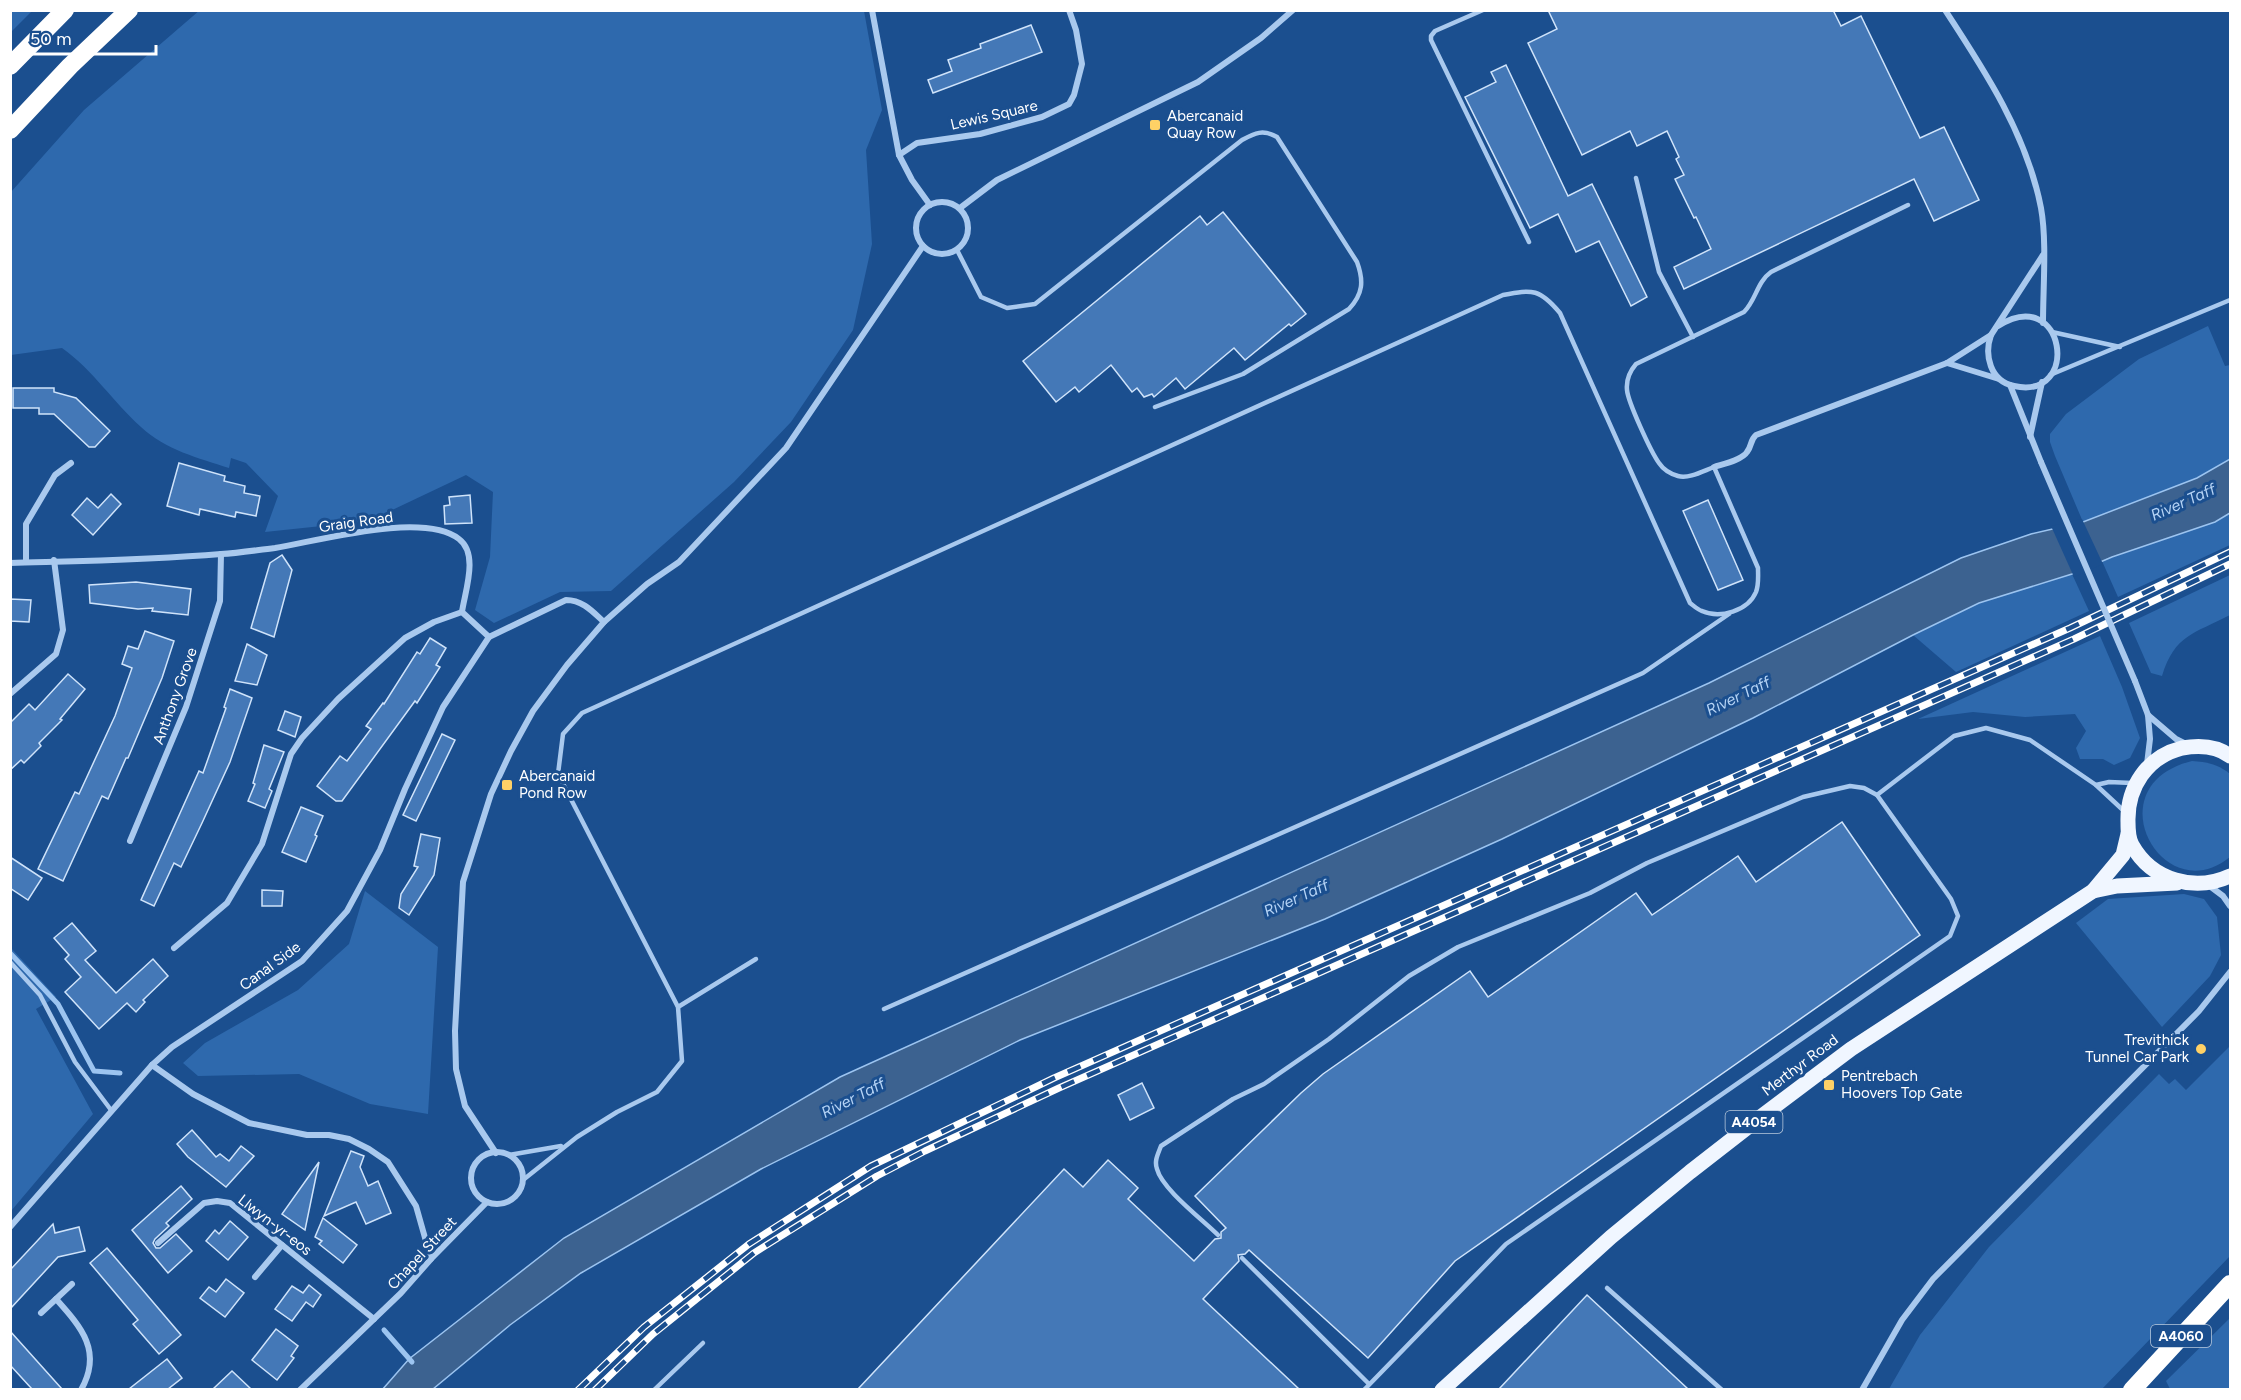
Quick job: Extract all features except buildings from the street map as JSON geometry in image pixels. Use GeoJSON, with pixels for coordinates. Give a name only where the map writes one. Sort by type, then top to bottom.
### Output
{"type":"FeatureCollection","features":[{"type":"Feature","properties":{"kind":"highway"},"geometry":{"type":"LineString","coordinates":[[10,66],[64,10]]}},
{"type":"Feature","properties":{"kind":"highway"},"geometry":{"type":"LineString","coordinates":[[10,130],[70,66],[129,10]]}},
{"type":"Feature","properties":{"kind":"highway","name":"A4060"},"geometry":{"type":"LineString","coordinates":[[2132,1389],[2230,1284]]}},
{"type":"Feature","properties":{"kind":"main road"},"geometry":{"type":"LineString","coordinates":[[2183,883],[2167,878],[2153,869],[2132,844],[2128,834],[2130,796],[2147,768],[2158,758],[2172,751],[2191,746],[2228,752]]}},
{"type":"Feature","properties":{"kind":"main road","name":"Merthyr Road"},"geometry":{"type":"LineString","coordinates":[[1442,1389],[1611,1237],[1689,1172],[1762,1116],[1851,1049],[2093,891],[2123,855],[2128,834]]}},
{"type":"Feature","properties":{"kind":"main road"},"geometry":{"type":"LineString","coordinates":[[2207,884],[2230,876]]}},
{"type":"Feature","properties":{"kind":"main road","name":"Merthyr Road"},"geometry":{"type":"LineString","coordinates":[[2093,891],[2117,886],[2207,884]]}},
{"type":"Feature","properties":{"kind":"street"},"geometry":{"type":"LineString","coordinates":[[872,10],[899,154],[912,180],[930,205]]}},
{"type":"Feature","properties":{"kind":"street","name":"Lewis Square"},"geometry":{"type":"LineString","coordinates":[[899,154],[917,143],[980,134],[1042,117],[1068,104],[1074,96],[1082,64],[1076,30],[1069,10]]}},
{"type":"Feature","properties":{"kind":"street"},"geometry":{"type":"LineString","coordinates":[[960,208],[996,180],[1198,82],[1261,38],[1293,10]]}},
{"type":"Feature","properties":{"kind":"street"},"geometry":{"type":"LineString","coordinates":[[1945,10],[2005,108],[2028,159],[2041,209],[2043,323]]}},
{"type":"Feature","properties":{"kind":"street"},"geometry":{"type":"LineString","coordinates":[[945,202],[960,208],[965,215],[969,230],[963,245],[957,250],[943,255],[929,251],[918,240],[916,224],[923,210],[930,205],[945,202]]}},
{"type":"Feature","properties":{"kind":"street"},"geometry":{"type":"LineString","coordinates":[[496,1153],[465,1106],[456,1069],[455,1031],[463,882],[491,794],[533,711],[567,665],[604,622],[647,584],[679,562],[786,448],[923,246]]}},
{"type":"Feature","properties":{"kind":"street"},"geometry":{"type":"LineString","coordinates":[[1999,379],[1992,370],[1987,346],[1991,335],[2043,254]]}},
{"type":"Feature","properties":{"kind":"street"},"geometry":{"type":"LineString","coordinates":[[1947,363],[1999,379],[2010,386],[2022,388],[2032,387],[2050,375],[2058,355],[2057,343],[2052,332],[2043,323],[2032,317],[2020,316],[2009,319],[1998,326]]}},
{"type":"Feature","properties":{"kind":"street"},"geometry":{"type":"LineString","coordinates":[[1714,467],[1745,455],[1756,435],[1947,363],[1991,335]]}},
{"type":"Feature","properties":{"kind":"street"},"geometry":{"type":"LineString","coordinates":[[2030,438],[2042,382]]}},
{"type":"Feature","properties":{"kind":"street"},"geometry":{"type":"LineString","coordinates":[[2010,386],[2148,715],[2150,739],[2147,768]]}},
{"type":"Feature","properties":{"kind":"street"},"geometry":{"type":"LineString","coordinates":[[26,562],[26,524],[55,475],[71,463]]}},
{"type":"Feature","properties":{"kind":"street","name":"Graig Road"},"geometry":{"type":"LineString","coordinates":[[10,562],[221,554],[276,548],[367,530],[403,527],[439,530],[456,536],[467,548],[470,560],[462,612]]}},
{"type":"Feature","properties":{"kind":"street","name":"Anthony Grove"},"geometry":{"type":"LineString","coordinates":[[130,841],[186,707],[220,601],[221,554]]}},
{"type":"Feature","properties":{"kind":"street"},"geometry":{"type":"LineString","coordinates":[[10,694],[56,654],[63,630],[54,560]]}},
{"type":"Feature","properties":{"kind":"street"},"geometry":{"type":"LineString","coordinates":[[174,948],[227,903],[262,844],[291,754],[302,738],[338,699],[405,638],[434,622],[462,612],[489,637],[566,600],[574,600],[589,608],[604,622]]}},
{"type":"Feature","properties":{"kind":"street","name":"Canal Side"},"geometry":{"type":"LineString","coordinates":[[10,1227],[152,1065],[172,1047],[302,961],[347,911],[380,850],[443,707],[489,637]]}},
{"type":"Feature","properties":{"kind":"street"},"geometry":{"type":"LineString","coordinates":[[2148,715],[2176,739],[2191,746]]}},
{"type":"Feature","properties":{"kind":"street"},"geometry":{"type":"LineString","coordinates":[[2207,884],[2223,896],[2230,906]]}},
{"type":"Feature","properties":{"kind":"street"},"geometry":{"type":"LineString","coordinates":[[1862,1389],[1902,1320],[1933,1279],[2199,1011],[2230,972]]}},
{"type":"Feature","properties":{"kind":"street"},"geometry":{"type":"LineString","coordinates":[[152,1065],[193,1094],[249,1123],[307,1135],[349,1139],[388,1162],[416,1206],[430,1259]]}},
{"type":"Feature","properties":{"kind":"street"},"geometry":{"type":"LineString","coordinates":[[496,1153],[509,1155],[521,1167],[523,1180],[519,1193],[505,1203],[487,1202],[474,1190],[472,1173],[475,1165],[482,1158],[496,1153]]}},
{"type":"Feature","properties":{"kind":"street","name":"Llwyn-yr-eos"},"geometry":{"type":"LineString","coordinates":[[158,1243],[204,1203],[217,1201],[230,1203],[374,1319]]}},
{"type":"Feature","properties":{"kind":"street","name":"Chapel Street"},"geometry":{"type":"LineString","coordinates":[[300,1389],[401,1293],[430,1259],[487,1202]]}},
{"type":"Feature","properties":{"kind":"street"},"geometry":{"type":"LineString","coordinates":[[255,1277],[282,1245]]}},
{"type":"Feature","properties":{"kind":"street"},"geometry":{"type":"LineString","coordinates":[[41,1313],[72,1284]]}},
{"type":"Feature","properties":{"kind":"street"},"geometry":{"type":"LineString","coordinates":[[56,1299],[81,1326],[89,1348],[90,1374],[81,1389]]}},
{"type":"Feature","properties":{"kind":"lane"},"geometry":{"type":"LineString","coordinates":[[1483,10],[1435,31],[1431,40],[1529,242]]}},
{"type":"Feature","properties":{"kind":"lane"},"geometry":{"type":"LineString","coordinates":[[957,250],[981,297],[1007,308],[1035,304],[1242,140],[1257,132],[1268,132],[1277,137],[1357,262],[1363,284],[1359,294],[1348,309],[1243,374],[1155,407]]}},
{"type":"Feature","properties":{"kind":"lane"},"geometry":{"type":"LineString","coordinates":[[1636,178],[1659,272],[1693,337]]}},
{"type":"Feature","properties":{"kind":"lane"},"geometry":{"type":"LineString","coordinates":[[884,1009],[1643,673],[1751,601],[1759,581],[1758,568],[1714,467],[1687,476],[1679,476],[1658,462],[1627,391],[1627,381],[1636,364],[1744,312],[1762,280],[1771,272],[1908,206]]}},
{"type":"Feature","properties":{"kind":"lane"},"geometry":{"type":"LineString","coordinates":[[523,1180],[564,1145],[617,1112],[657,1092],[682,1062],[678,1007],[558,774],[563,734],[582,713],[1503,295],[1526,291],[1547,297],[1560,313],[1690,603],[1701,611],[1729,614]]}},
{"type":"Feature","properties":{"kind":"lane"},"geometry":{"type":"LineString","coordinates":[[2050,375],[2230,300]]}},
{"type":"Feature","properties":{"kind":"lane"},"geometry":{"type":"LineString","coordinates":[[2052,332],[2120,347]]}},
{"type":"Feature","properties":{"kind":"lane"},"geometry":{"type":"LineString","coordinates":[[1877,795],[1954,736],[1986,728],[2030,741],[2096,785],[2128,815]]}},
{"type":"Feature","properties":{"kind":"lane"},"geometry":{"type":"LineString","coordinates":[[2096,785],[2109,782],[2136,783]]}},
{"type":"Feature","properties":{"kind":"lane"},"geometry":{"type":"LineString","coordinates":[[1218,1235],[1164,1183],[1156,1168],[1156,1158],[1161,1146],[1233,1099],[1264,1084],[1329,1039],[1409,976],[1458,947],[1590,893],[1647,863],[1803,797],[1850,786],[1864,788],[1877,795],[1951,899],[1958,916],[1950,936],[1506,1244],[1364,1389]]}},
{"type":"Feature","properties":{"kind":"lane"},"geometry":{"type":"LineString","coordinates":[[678,1007],[756,959]]}},
{"type":"Feature","properties":{"kind":"lane"},"geometry":{"type":"LineString","coordinates":[[10,962],[40,995],[75,1062],[111,1110]]}},
{"type":"Feature","properties":{"kind":"lane"},"geometry":{"type":"LineString","coordinates":[[509,1155],[564,1145]]}},
{"type":"Feature","properties":{"kind":"lane"},"geometry":{"type":"LineString","coordinates":[[1242,1258],[1369,1384]]}},
{"type":"Feature","properties":{"kind":"lane"},"geometry":{"type":"LineString","coordinates":[[1607,1287],[1722,1389]]}},
{"type":"Feature","properties":{"kind":"lane"},"geometry":{"type":"LineString","coordinates":[[654,1389],[703,1343]]}},
{"type":"Feature","properties":{"kind":"shaded area"},"geometry":{"type":"Polygon","coordinates":[[[11,10],[32,11],[11,32],[11,10]]]}},
{"type":"Feature","properties":{"kind":"shaded area"},"geometry":{"type":"Polygon","coordinates":[[[200,10],[864,11],[882,110],[866,150],[872,244],[853,330],[791,422],[734,482],[611,591],[560,592],[494,623],[475,610],[490,557],[493,492],[466,475],[369,521],[265,532],[278,496],[246,463],[231,458],[229,468],[161,442],[141,427],[83,366],[62,348],[11,355],[11,192],[84,110],[200,10]]]}},
{"type":"Feature","properties":{"kind":"shaded area"},"geometry":{"type":"Polygon","coordinates":[[[2208,326],[2225,366],[2230,365],[2230,459],[2197,478],[2083,522],[2055,456],[2050,434],[2066,414],[2139,359],[2208,326]]]}},
{"type":"Feature","properties":{"kind":"shaded area"},"geometry":{"type":"Polygon","coordinates":[[[2230,513],[2230,545],[2118,597],[2102,561],[2215,522],[2230,513]]]}},
{"type":"Feature","properties":{"kind":"shaded area"},"geometry":{"type":"Polygon","coordinates":[[[2072,574],[2089,611],[1956,672],[1913,635],[1979,603],[2072,574]]]}},
{"type":"Feature","properties":{"kind":"shaded area"},"geometry":{"type":"Polygon","coordinates":[[[2230,575],[2230,615],[2187,637],[2180,643],[2167,662],[2162,676],[2151,673],[2129,623],[2230,575]]]}},
{"type":"Feature","properties":{"kind":"shaded area"},"geometry":{"type":"Polygon","coordinates":[[[2100,636],[2122,687],[2140,738],[2130,758],[2114,765],[2103,759],[2080,759],[2076,748],[2086,731],[2075,714],[2025,717],[1973,712],[1918,719],[2100,636]]]}},
{"type":"Feature","properties":{"kind":"shaded area"},"geometry":{"type":"Polygon","coordinates":[[[2192,761],[2212,764],[2230,774],[2230,857],[2205,870],[2181,869],[2162,857],[2148,839],[2143,816],[2147,794],[2162,774],[2192,761]]]}},
{"type":"Feature","properties":{"kind":"shaded area"},"geometry":{"type":"Polygon","coordinates":[[[365,891],[438,947],[428,1114],[370,1104],[299,1074],[198,1076],[183,1063],[205,1043],[298,990],[349,944],[365,891]]]}},
{"type":"Feature","properties":{"kind":"shaded area"},"geometry":{"type":"Polygon","coordinates":[[[2184,894],[2204,899],[2217,917],[2221,955],[2210,976],[2162,1027],[2076,923],[2108,899],[2184,894]]]}},
{"type":"Feature","properties":{"kind":"shaded area"},"geometry":{"type":"Polygon","coordinates":[[[11,948],[56,997],[36,1009],[93,1114],[11,1211],[11,948]]]}},
{"type":"Feature","properties":{"kind":"shaded area"},"geometry":{"type":"Polygon","coordinates":[[[2230,1046],[2230,1256],[2102,1389],[1889,1389],[1920,1335],[1989,1247],[2159,1074],[2169,1084],[2175,1079],[2186,1090],[2230,1046]]]}},
{"type":"Feature","properties":{"kind":"shaded area"},"geometry":{"type":"Polygon","coordinates":[[[2230,1318],[2230,1389],[2170,1389],[2166,1381],[2230,1318]]]}},
{"type":"Feature","properties":{"kind":"water","name":"River Taff"},"geometry":{"type":"Polygon","coordinates":[[[2230,459],[2230,513],[2215,522],[2112,557],[2072,574],[1979,603],[1753,718],[1502,839],[1325,919],[1020,1040],[761,1169],[581,1273],[510,1325],[433,1389],[382,1390],[409,1359],[564,1238],[840,1077],[1709,683],[1961,558],[2031,534],[2083,522],[2197,478],[2230,459]]]}},
{"type":"Feature","properties":{"kind":"pier"},"geometry":{"type":"Polygon","coordinates":[[[2082,519],[2103,564],[2074,577],[2051,526],[2082,519]]]}},
{"type":"Feature","properties":{"kind":"waterway"},"geometry":{"type":"LineString","coordinates":[[10,953],[58,1004],[94,1071],[120,1073]]}},
{"type":"Feature","properties":{"kind":"waterway"},"geometry":{"type":"LineString","coordinates":[[384,1330],[412,1362]]}},
{"type":"Feature","properties":{"kind":"railway"},"geometry":{"type":"LineString","coordinates":[[578,1390],[644,1327],[749,1244],[871,1166],[1054,1078],[2070,628],[2230,552]]}},
{"type":"Feature","properties":{"kind":"railway"},"geometry":{"type":"LineString","coordinates":[[595,1390],[653,1334],[754,1253],[877,1176],[925,1151],[1059,1088],[2074,639],[2230,564]]}},
{"type":"Feature","properties":{"kind":"place","name":"Abercanaid Quay Row"},"geometry":{"type":"Point","coordinates":[1155,125]}},
{"type":"Feature","properties":{"kind":"place","name":"Abercanaid Pond Row"},"geometry":{"type":"Point","coordinates":[507,785]}},
{"type":"Feature","properties":{"kind":"place","name":"Trevithick Tunnel Car Park"},"geometry":{"type":"Point","coordinates":[2201,1049]}},
{"type":"Feature","properties":{"kind":"place","name":"Pentrebach Hoovers Top Gate"},"geometry":{"type":"Point","coordinates":[1829,1085]}}]}
